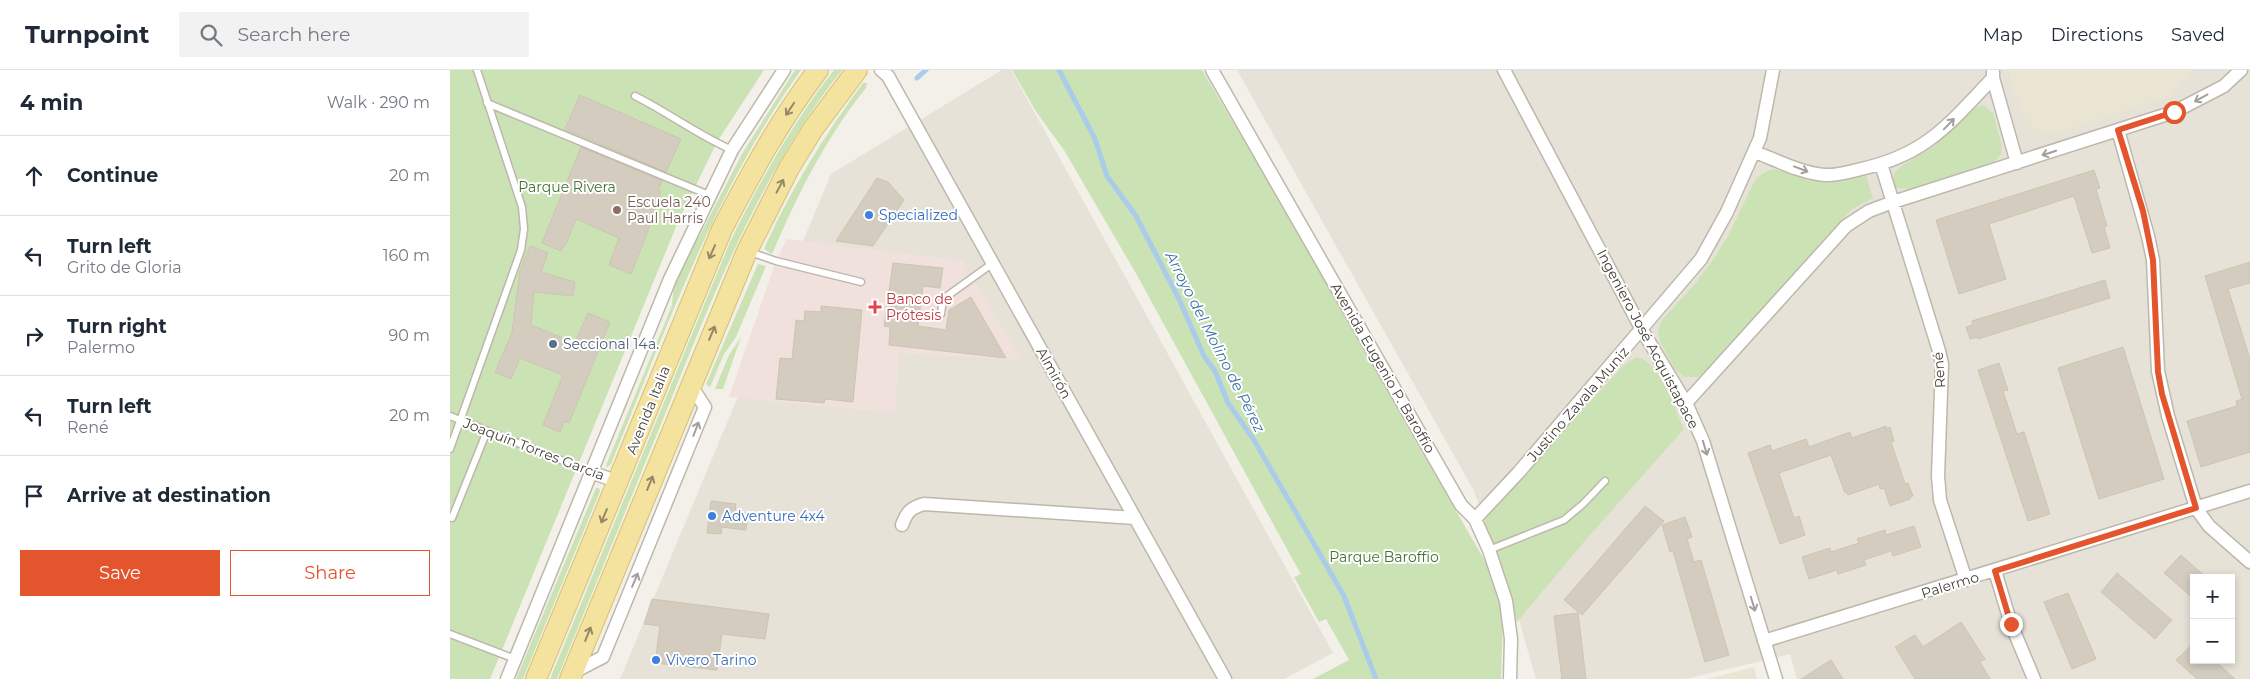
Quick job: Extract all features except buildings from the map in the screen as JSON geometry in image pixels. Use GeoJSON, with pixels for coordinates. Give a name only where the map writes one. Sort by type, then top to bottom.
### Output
{"type":"FeatureCollection","features":[{"type":"Feature","properties":{"kind":"main road","name":"Avenida Italia"},"geometry":{"type":"LineString","coordinates":[[536,679],[722,229],[758,158],[780,123],[818,70]]}},
{"type":"Feature","properties":{"kind":"main road","name":"Avenida Italia"},"geometry":{"type":"LineString","coordinates":[[571,676],[746,251],[789,168],[813,129],[857,70]]}},
{"type":"Feature","properties":{"kind":"street"},"geometry":{"type":"LineString","coordinates":[[507,679],[670,279],[732,150],[784,70]]}},
{"type":"Feature","properties":{"kind":"street","name":"Avenida Eugenio P. Baroffio"},"geometry":{"type":"LineString","coordinates":[[1212,70],[1461,505],[1475,519],[1489,550],[1506,601],[1510,639],[1510,679]]}},
{"type":"Feature","properties":{"kind":"street","name":"Ingeniero José Acquistapace"},"geometry":{"type":"LineString","coordinates":[[1504,70],[1642,330],[1686,404],[1702,441],[1776,679]]}},
{"type":"Feature","properties":{"kind":"street","name":"Justino Zavala Muniz"},"geometry":{"type":"LineString","coordinates":[[1475,519],[1519,472],[1701,260],[1727,212],[1755,152],[1760,138],[1773,70]]}},
{"type":"Feature","properties":{"kind":"street"},"geometry":{"type":"LineString","coordinates":[[1686,404],[1846,226],[1869,211],[2174,112],[2224,86],[2241,70]]}},
{"type":"Feature","properties":{"kind":"street"},"geometry":{"type":"LineString","coordinates":[[2247,70],[2250,73]]}},
{"type":"Feature","properties":{"kind":"street","name":"Almirón"},"geometry":{"type":"LineString","coordinates":[[887,72],[1225,679]]}},
{"type":"Feature","properties":{"kind":"street"},"geometry":{"type":"LineString","coordinates":[[1755,152],[1809,172],[1824,175],[1840,174],[1881,164],[1930,142],[1993,74]]}},
{"type":"Feature","properties":{"kind":"street"},"geometry":{"type":"LineString","coordinates":[[1993,74],[2017,163]]}},
{"type":"Feature","properties":{"kind":"street"},"geometry":{"type":"LineString","coordinates":[[2118,130],[2143,211],[2153,260],[2158,372],[2162,394],[2196,508],[2209,526],[2250,562]]}},
{"type":"Feature","properties":{"kind":"street","name":"René"},"geometry":{"type":"LineString","coordinates":[[1881,164],[1942,364],[1938,476],[1940,500],[1966,580]]}},
{"type":"Feature","properties":{"kind":"street","name":"Joaquín Torres García"},"geometry":{"type":"LineString","coordinates":[[591,472],[618,482]]}},
{"type":"Feature","properties":{"kind":"street","name":"Palermo"},"geometry":{"type":"LineString","coordinates":[[1764,641],[2250,491]]}},
{"type":"Feature","properties":{"kind":"street"},"geometry":{"type":"LineString","coordinates":[[902,525],[911,507],[924,504],[1135,518]]}},
{"type":"Feature","properties":{"kind":"street"},"geometry":{"type":"LineString","coordinates":[[1995,571],[2011,624],[2034,679]]}},
{"type":"Feature","properties":{"kind":"lane"},"geometry":{"type":"LineString","coordinates":[[450,449],[521,250],[524,229],[522,207],[477,70]]}},
{"type":"Feature","properties":{"kind":"lane"},"geometry":{"type":"LineString","coordinates":[[635,96],[673,116],[711,141],[732,150]]}},
{"type":"Feature","properties":{"kind":"lane"},"geometry":{"type":"LineString","coordinates":[[487,103],[709,195]]}},
{"type":"Feature","properties":{"kind":"lane"},"geometry":{"type":"LineString","coordinates":[[746,251],[776,261],[862,282]]}},
{"type":"Feature","properties":{"kind":"lane"},"geometry":{"type":"LineString","coordinates":[[941,314],[943,299],[992,263]]}},
{"type":"Feature","properties":{"kind":"lane","name":"Joaquín Torres García"},"geometry":{"type":"LineString","coordinates":[[450,416],[591,472]]}},
{"type":"Feature","properties":{"kind":"lane"},"geometry":{"type":"LineString","coordinates":[[452,518],[487,431]]}},
{"type":"Feature","properties":{"kind":"lane"},"geometry":{"type":"LineString","coordinates":[[1489,550],[1564,520],[1583,504],[1605,481]]}},
{"type":"Feature","properties":{"kind":"lane"},"geometry":{"type":"LineString","coordinates":[[450,634],[516,659]]}},
{"type":"Feature","properties":{"kind":"shaded area"},"geometry":{"type":"Polygon","coordinates":[[[1002,70],[1011,70],[1333,653],[1284,679],[620,679],[831,174],[1002,70]]]}},
{"type":"Feature","properties":{"kind":"shaded area"},"geometry":{"type":"Polygon","coordinates":[[[1237,70],[2250,70],[2250,679],[1797,679],[1790,654],[1686,679],[1536,679],[1503,565],[1473,489],[1237,70]]]}},
{"type":"Feature","properties":{"kind":"shaded area"},"geometry":{"type":"Polygon","coordinates":[[[2009,70],[2192,70],[2168,96],[2058,133],[2044,134],[2027,119],[2011,85],[2009,70]]]}},
{"type":"Feature","properties":{"kind":"shaded area","name":"Banco de Prótesis"},"geometry":{"type":"Polygon","coordinates":[[[787,239],[963,261],[1022,360],[899,353],[895,413],[729,397],[776,261],[787,239]]]}},
{"type":"Feature","properties":{"kind":"shaded area"},"geometry":{"type":"Polygon","coordinates":[[[1754,667],[1757,679],[1707,679],[1754,667]]]}},
{"type":"Feature","properties":{"kind":"green space","name":"Parque Rivera"},"geometry":{"type":"Polygon","coordinates":[[[450,70],[764,70],[717,142],[678,222],[490,679],[450,679],[450,70]]]}},
{"type":"Feature","properties":{"kind":"green space"},"geometry":{"type":"Polygon","coordinates":[[[795,70],[801,70],[770,116],[743,163],[694,261],[611,464],[606,468],[672,305],[674,283],[688,249],[700,235],[742,154],[795,70]]]}},
{"type":"Feature","properties":{"kind":"green space"},"geometry":{"type":"Polygon","coordinates":[[[834,70],[842,70],[788,147],[744,229],[706,315],[557,679],[550,679],[730,242],[778,153],[804,111],[834,70]]]}},
{"type":"Feature","properties":{"kind":"green space","name":"Parque Baroffio"},"geometry":{"type":"Polygon","coordinates":[[[1012,70],[1202,70],[1307,247],[1405,423],[1492,573],[1499,593],[1503,618],[1501,679],[1313,679],[1349,660],[1326,619],[1319,622],[1294,577],[1301,574],[1138,277],[1064,150],[1037,113],[1012,70]]]}},
{"type":"Feature","properties":{"kind":"green space"},"geometry":{"type":"Polygon","coordinates":[[[863,83],[867,83],[866,88],[851,107],[813,168],[772,254],[764,249],[777,221],[823,141],[863,83]]]}},
{"type":"Feature","properties":{"kind":"green space"},"geometry":{"type":"Polygon","coordinates":[[[1983,105],[1993,113],[2002,146],[2001,154],[1996,160],[1985,166],[1910,189],[1896,188],[1892,184],[1894,173],[1903,165],[1935,146],[1975,107],[1983,105]]]}},
{"type":"Feature","properties":{"kind":"green space"},"geometry":{"type":"Polygon","coordinates":[[[1769,170],[1779,170],[1814,182],[1836,182],[1866,176],[1873,198],[1852,209],[1705,373],[1698,377],[1684,377],[1675,369],[1660,342],[1658,332],[1662,320],[1695,284],[1713,260],[1728,236],[1756,178],[1769,170]]]}},
{"type":"Feature","properties":{"kind":"green space"},"geometry":{"type":"Polygon","coordinates":[[[758,264],[766,266],[736,337],[724,354],[710,387],[706,384],[758,264]]]}},
{"type":"Feature","properties":{"kind":"green space"},"geometry":{"type":"Polygon","coordinates":[[[741,337],[723,389],[715,389],[729,355],[741,337]]]}},
{"type":"Feature","properties":{"kind":"green space"},"geometry":{"type":"Polygon","coordinates":[[[1637,357],[1645,360],[1659,376],[1684,429],[1583,543],[1517,622],[1507,587],[1484,526],[1485,520],[1539,457],[1624,365],[1637,357]]]}},
{"type":"Feature","properties":{"kind":"green space"},"geometry":{"type":"Polygon","coordinates":[[[596,488],[599,488],[600,491],[523,679],[516,679],[596,488]]]}},
{"type":"Feature","properties":{"kind":"waterway","name":"Arroyo del Molino de Pérez"},"geometry":{"type":"LineString","coordinates":[[917,78],[926,70]]}},
{"type":"Feature","properties":{"kind":"waterway","name":"Arroyo del Molino de Pérez"},"geometry":{"type":"LineString","coordinates":[[1059,70],[1095,139],[1107,176],[1136,216],[1179,299],[1204,356],[1215,371],[1228,403],[1254,440],[1344,596],[1376,679]]}},
{"type":"Feature","properties":{"kind":"place","name":"Escuela 240 Paul Harris"},"geometry":{"type":"Point","coordinates":[617,210]}},
{"type":"Feature","properties":{"kind":"place","name":"Specialized"},"geometry":{"type":"Point","coordinates":[869,215]}},
{"type":"Feature","properties":{"kind":"place","name":"Banco de Prótesis"},"geometry":{"type":"Point","coordinates":[875,307]}},
{"type":"Feature","properties":{"kind":"place","name":"Seccional 14a."},"geometry":{"type":"Point","coordinates":[553,344]}},
{"type":"Feature","properties":{"kind":"place","name":"Adventure 4x4"},"geometry":{"type":"Point","coordinates":[712,516]}},
{"type":"Feature","properties":{"kind":"place","name":"Vivero Tarino"},"geometry":{"type":"Point","coordinates":[656,660]}},
{"type":"Feature","properties":{"kind":"route"},"geometry":{"type":"LineString","coordinates":[[2011,624],[1995,571],[2196,508],[2162,394],[2158,372],[2153,260],[2143,211],[2118,130],[2174,112]]}}]}
